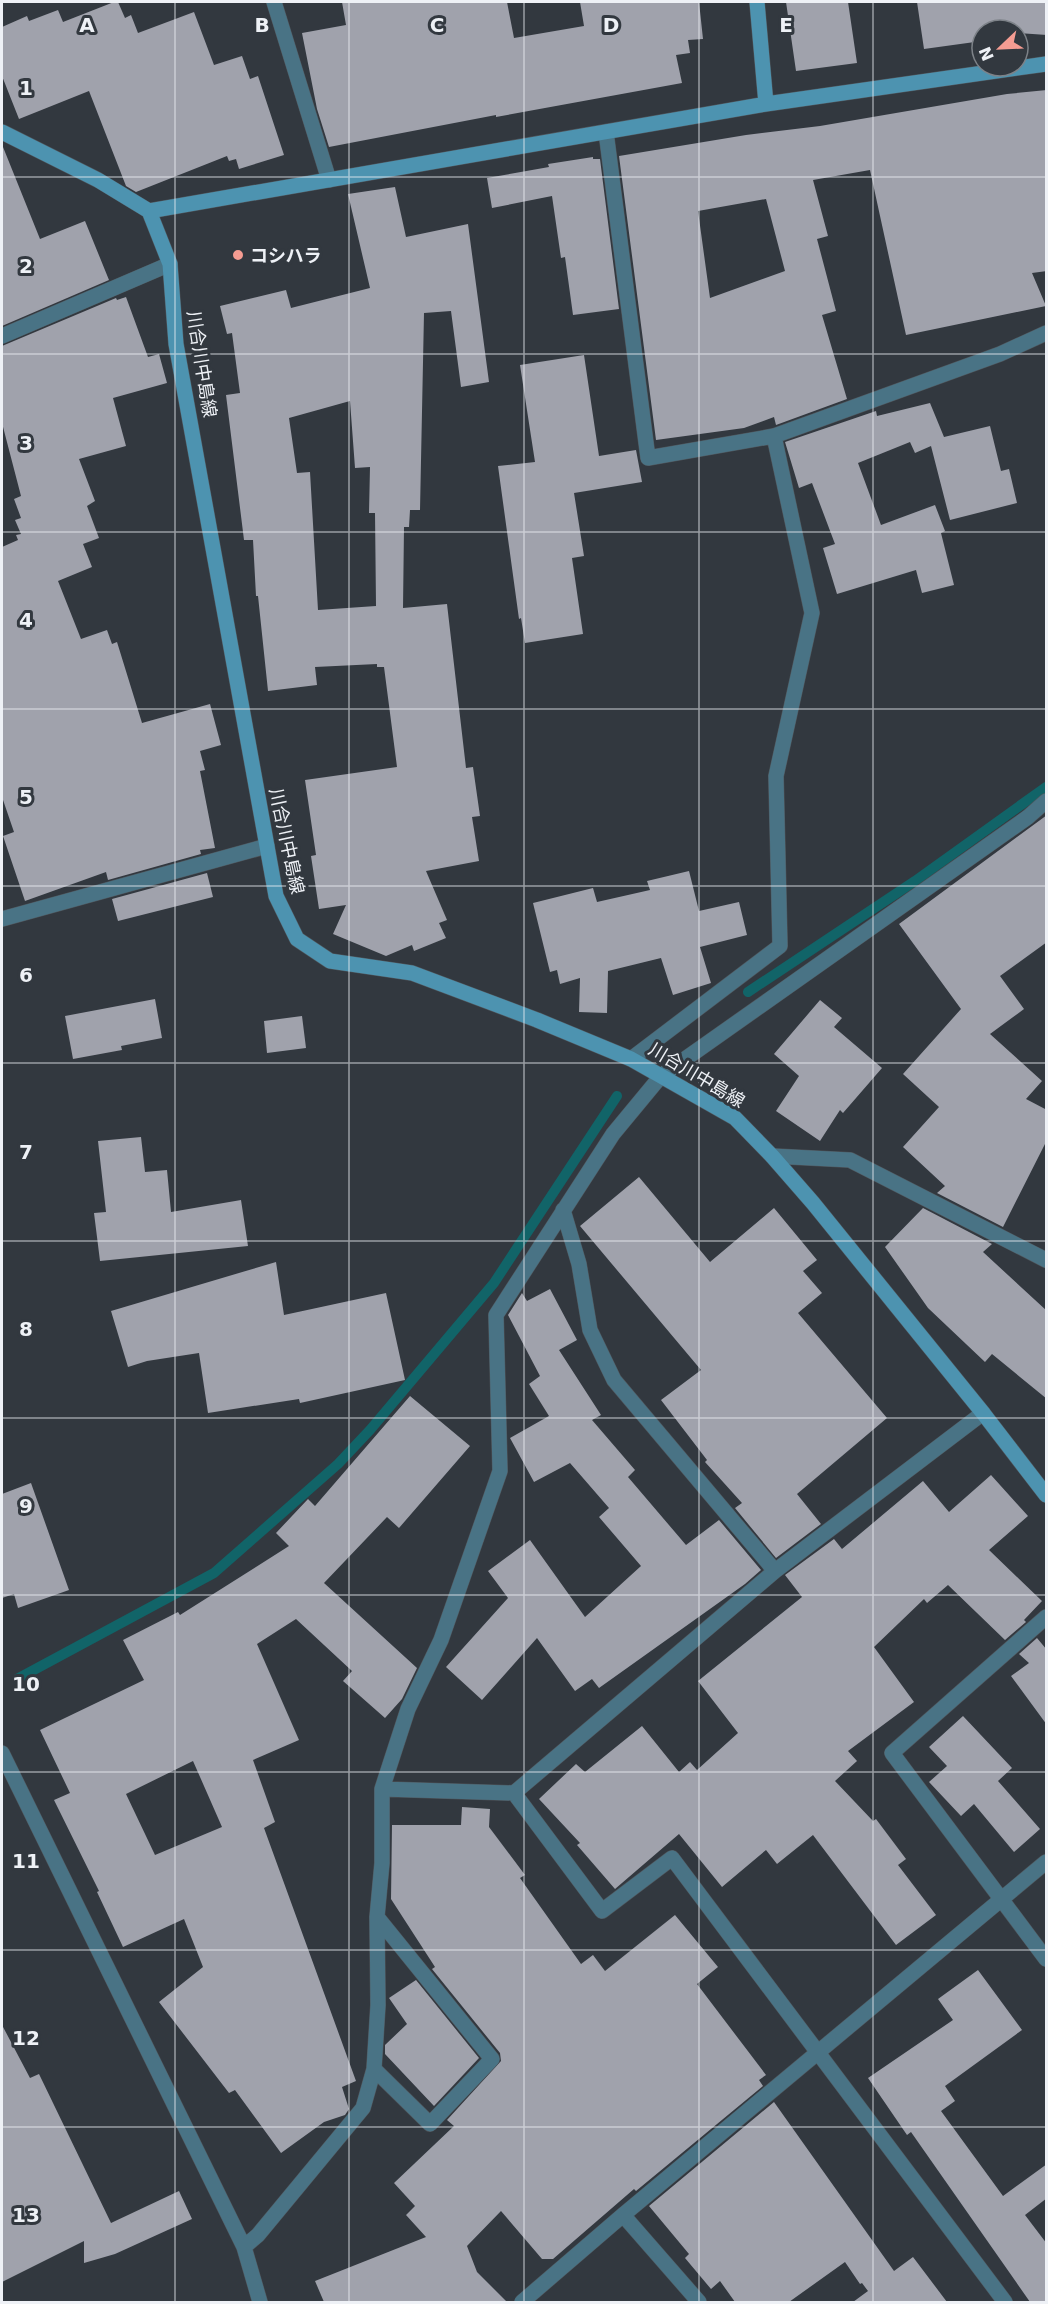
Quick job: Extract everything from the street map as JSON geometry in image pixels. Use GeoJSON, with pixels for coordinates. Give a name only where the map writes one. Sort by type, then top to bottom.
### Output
{"type":"FeatureCollection","features":[{"type":"Feature","properties":{"kind":"main road"},"geometry":{"type":"LineString","coordinates":[[757,2],[766,104]]}},
{"type":"Feature","properties":{"kind":"main road"},"geometry":{"type":"LineString","coordinates":[[2,132],[98,180],[149,211],[766,104],[1047,64]]}},
{"type":"Feature","properties":{"kind":"main road","name":"川合川中島線"},"geometry":{"type":"LineString","coordinates":[[149,211],[170,264],[176,344],[276,896],[297,939],[330,961],[412,973],[537,1020],[632,1059],[735,1118],[772,1156],[983,1413],[1047,1495]]}},
{"type":"Feature","properties":{"kind":"street"},"geometry":{"type":"LineString","coordinates":[[274,2],[329,180]]}},
{"type":"Feature","properties":{"kind":"street"},"geometry":{"type":"LineString","coordinates":[[606,132],[648,458],[774,436],[1000,354],[1047,333]]}},
{"type":"Feature","properties":{"kind":"street"},"geometry":{"type":"LineString","coordinates":[[2,336],[170,264]]}},
{"type":"Feature","properties":{"kind":"street"},"geometry":{"type":"LineString","coordinates":[[632,1059],[780,946],[776,776],[812,613],[774,436]]}},
{"type":"Feature","properties":{"kind":"street"},"geometry":{"type":"LineString","coordinates":[[244,2247],[258,2235],[363,2108],[374,2069],[378,2005],[377,1917],[382,1863],[382,1789],[408,1709],[441,1640],[500,1471],[496,1316],[613,1134],[661,1076],[1000,837],[1047,801]]}},
{"type":"Feature","properties":{"kind":"street"},"geometry":{"type":"LineString","coordinates":[[2,918],[267,846]]}},
{"type":"Feature","properties":{"kind":"street"},"geometry":{"type":"LineString","coordinates":[[772,1156],[850,1160],[1047,1260]]}},
{"type":"Feature","properties":{"kind":"street"},"geometry":{"type":"LineString","coordinates":[[563,1210],[579,1264],[590,1330],[614,1380],[775,1571]]}},
{"type":"Feature","properties":{"kind":"street"},"geometry":{"type":"LineString","coordinates":[[382,1789],[514,1793],[775,1571],[983,1413]]}},
{"type":"Feature","properties":{"kind":"street"},"geometry":{"type":"LineString","coordinates":[[1047,1617],[892,1753],[1047,1959]]}},
{"type":"Feature","properties":{"kind":"street"},"geometry":{"type":"LineString","coordinates":[[2,1753],[244,2247],[260,2302]]}},
{"type":"Feature","properties":{"kind":"street"},"geometry":{"type":"LineString","coordinates":[[514,1793],[602,1911],[672,1858],[1005,2302]]}},
{"type":"Feature","properties":{"kind":"street"},"geometry":{"type":"LineString","coordinates":[[522,2302],[623,2215],[1047,1862]]}},
{"type":"Feature","properties":{"kind":"street"},"geometry":{"type":"LineString","coordinates":[[374,2069],[430,2124],[492,2059],[377,1917]]}},
{"type":"Feature","properties":{"kind":"street"},"geometry":{"type":"LineString","coordinates":[[623,2215],[699,2302]]}},
{"type":"Feature","properties":{"kind":"building"},"geometry":{"type":"Polygon","coordinates":[[[118,2],[125,18],[131,15],[138,33],[194,12],[214,65],[242,56],[250,79],[258,76],[284,155],[239,169],[236,159],[229,161],[227,156],[136,192],[126,186],[89,91],[19,119],[2,76],[2,27],[27,16],[29,21],[58,10],[63,22],[118,2]]]}},
{"type":"Feature","properties":{"kind":"building"},"geometry":{"type":"Polygon","coordinates":[[[342,2],[507,2],[514,38],[584,26],[580,2],[699,2],[703,39],[688,40],[690,53],[676,55],[682,83],[329,147],[317,109],[302,33],[346,25],[342,2]]]}},
{"type":"Feature","properties":{"kind":"building"},"geometry":{"type":"Polygon","coordinates":[[[786,2],[848,2],[857,63],[796,71],[786,2]]]}},
{"type":"Feature","properties":{"kind":"building"},"geometry":{"type":"Polygon","coordinates":[[[917,2],[1047,2],[1047,35],[1030,34],[1030,18],[970,18],[970,43],[924,49],[917,2]]]}},
{"type":"Feature","properties":{"kind":"building"},"geometry":{"type":"Polygon","coordinates":[[[1047,90],[1047,271],[1032,273],[1046,306],[906,335],[870,170],[813,180],[828,236],[817,239],[836,311],[822,315],[847,399],[776,425],[774,417],[744,428],[656,440],[619,156],[746,135],[820,126],[1007,94],[1047,90]],[[766,199],[698,211],[710,298],[785,271],[766,199]]]}},
{"type":"Feature","properties":{"kind":"building"},"geometry":{"type":"Polygon","coordinates":[[[3,147],[40,239],[85,221],[109,280],[2,326],[3,147]]]}},
{"type":"Feature","properties":{"kind":"building"},"geometry":{"type":"Polygon","coordinates":[[[593,157],[593,159],[600,159],[619,309],[573,315],[565,257],[561,258],[552,196],[492,208],[487,178],[549,167],[548,164],[593,157]]]}},
{"type":"Feature","properties":{"kind":"building"},"geometry":{"type":"Polygon","coordinates":[[[395,187],[406,237],[468,224],[489,382],[461,387],[451,311],[424,313],[420,510],[410,510],[409,527],[404,527],[403,608],[447,604],[466,768],[473,767],[480,816],[472,817],[479,861],[426,871],[447,920],[439,923],[446,938],[414,951],[412,945],[386,956],[333,934],[346,905],[319,909],[311,856],[316,855],[305,780],[397,767],[384,667],[377,667],[377,664],[315,667],[317,685],[268,691],[258,596],[256,596],[253,540],[244,540],[226,395],[240,393],[232,333],[227,334],[220,306],[286,290],[291,308],[370,288],[348,194],[395,187]],[[350,401],[289,418],[297,473],[310,472],[318,610],[376,606],[375,513],[369,513],[370,467],[355,468],[350,401]]]}},
{"type":"Feature","properties":{"kind":"building"},"geometry":{"type":"Polygon","coordinates":[[[126,297],[148,357],[159,354],[167,383],[113,398],[126,446],[79,459],[95,501],[87,506],[99,538],[83,544],[92,567],[58,581],[81,639],[107,630],[112,644],[117,642],[142,723],[210,704],[221,745],[200,751],[205,770],[200,771],[215,848],[200,850],[201,854],[108,880],[106,872],[25,901],[3,836],[14,832],[2,797],[2,547],[18,540],[16,535],[21,534],[15,520],[21,518],[14,499],[21,496],[2,423],[2,346],[116,298],[117,300],[126,297]]]}},
{"type":"Feature","properties":{"kind":"building"},"geometry":{"type":"Polygon","coordinates":[[[584,355],[599,456],[636,450],[642,482],[574,493],[584,556],[572,558],[583,634],[525,643],[521,618],[519,619],[498,466],[535,462],[520,365],[584,355]]]}},
{"type":"Feature","properties":{"kind":"building"},"geometry":{"type":"Polygon","coordinates":[[[930,403],[944,437],[990,426],[1001,471],[1009,469],[1017,503],[950,520],[931,446],[915,453],[910,442],[858,463],[881,525],[935,505],[945,531],[941,533],[954,585],[922,593],[916,570],[837,594],[823,548],[835,544],[812,483],[799,488],[785,442],[876,411],[877,416],[930,403]]]}},
{"type":"Feature","properties":{"kind":"building"},"geometry":{"type":"Polygon","coordinates":[[[1047,815],[1047,942],[1000,976],[1024,1009],[990,1034],[1042,1081],[1026,1099],[1047,1110],[1047,1140],[1003,1227],[937,1193],[945,1186],[903,1147],[939,1107],[903,1074],[961,1009],[899,924],[1047,815]]]}},
{"type":"Feature","properties":{"kind":"building"},"geometry":{"type":"Polygon","coordinates":[[[689,871],[699,911],[739,902],[747,935],[700,947],[711,983],[673,995],[661,958],[608,971],[607,1013],[579,1012],[580,978],[560,984],[557,970],[550,972],[533,903],[593,888],[597,902],[650,890],[647,881],[689,871]]]}},
{"type":"Feature","properties":{"kind":"building"},"geometry":{"type":"Polygon","coordinates":[[[207,873],[213,897],[118,921],[112,899],[207,873]]]}},
{"type":"Feature","properties":{"kind":"building"},"geometry":{"type":"Polygon","coordinates":[[[155,999],[162,1038],[121,1046],[122,1050],[73,1059],[65,1016],[155,999]]]}},
{"type":"Feature","properties":{"kind":"building"},"geometry":{"type":"Polygon","coordinates":[[[820,1000],[842,1018],[834,1027],[882,1068],[843,1113],[840,1110],[820,1141],[776,1111],[799,1076],[774,1054],[820,1000]]]}},
{"type":"Feature","properties":{"kind":"building"},"geometry":{"type":"Polygon","coordinates":[[[302,1016],[306,1048],[267,1053],[264,1021],[302,1016]]]}},
{"type":"Feature","properties":{"kind":"building"},"geometry":{"type":"Polygon","coordinates":[[[141,1137],[145,1172],[167,1170],[171,1212],[241,1200],[248,1246],[100,1261],[94,1213],[106,1212],[98,1141],[141,1137]]]}},
{"type":"Feature","properties":{"kind":"building"},"geometry":{"type":"Polygon","coordinates":[[[639,1177],[710,1262],[774,1208],[817,1260],[803,1271],[822,1293],[798,1313],[887,1418],[797,1494],[821,1524],[776,1558],[735,1508],[742,1503],[705,1462],[707,1460],[661,1400],[701,1370],[580,1226],[639,1177]]]}},
{"type":"Feature","properties":{"kind":"building"},"geometry":{"type":"Polygon","coordinates":[[[923,1208],[992,1244],[983,1252],[1047,1311],[1047,1399],[992,1354],[985,1362],[928,1308],[885,1247],[923,1208]]]}},
{"type":"Feature","properties":{"kind":"building"},"geometry":{"type":"Polygon","coordinates":[[[276,1262],[284,1315],[386,1293],[405,1380],[300,1403],[299,1399],[208,1413],[199,1353],[147,1361],[128,1367],[111,1311],[276,1262]]]}},
{"type":"Feature","properties":{"kind":"building"},"geometry":{"type":"Polygon","coordinates":[[[550,1289],[577,1340],[559,1350],[601,1415],[592,1420],[635,1470],[628,1477],[686,1545],[719,1520],[761,1570],[745,1584],[599,1688],[592,1679],[575,1691],[537,1638],[482,1700],[446,1667],[508,1598],[488,1571],[530,1540],[585,1617],[641,1566],[599,1517],[609,1508],[570,1463],[534,1482],[510,1438],[549,1416],[529,1384],[540,1376],[508,1315],[522,1293],[527,1301],[550,1289]]]}},
{"type":"Feature","properties":{"kind":"building"},"geometry":{"type":"Polygon","coordinates":[[[410,1396],[470,1446],[399,1528],[387,1517],[324,1583],[417,1668],[402,1699],[385,1718],[343,1681],[352,1671],[296,1619],[257,1644],[299,1740],[253,1760],[275,1822],[264,1828],[356,2081],[342,2087],[349,2109],[345,2115],[324,2122],[281,2153],[235,2090],[229,2093],[159,2002],[203,1967],[184,1919],[123,1947],[97,1892],[99,1891],[54,1800],[70,1793],[40,1730],[144,1680],[123,1640],[178,1612],[180,1615],[289,1546],[276,1533],[308,1499],[315,1506],[410,1396]],[[193,1761],[126,1794],[155,1855],[222,1827],[193,1761]]]}},
{"type":"Feature","properties":{"kind":"building"},"geometry":{"type":"Polygon","coordinates":[[[991,1475],[1028,1516],[989,1550],[1042,1601],[1024,1620],[1026,1622],[1005,1640],[948,1585],[927,1603],[924,1599],[874,1647],[914,1702],[848,1751],[857,1761],[835,1781],[873,1821],[876,1819],[906,1859],[898,1865],[936,1915],[896,1945],[813,1835],[777,1864],[766,1850],[722,1887],[679,1834],[615,1889],[577,1845],[580,1843],[539,1799],[576,1764],[585,1772],[642,1726],[679,1772],[690,1762],[697,1770],[738,1733],[698,1681],[802,1597],[785,1575],[834,1539],[842,1549],[923,1481],[949,1512],[991,1475]]]}},
{"type":"Feature","properties":{"kind":"building"},"geometry":{"type":"Polygon","coordinates":[[[31,1483],[69,1590],[18,1608],[14,1594],[2,1598],[2,1494],[31,1483]]]}},
{"type":"Feature","properties":{"kind":"building"},"geometry":{"type":"Polygon","coordinates":[[[1037,1638],[1047,1650],[1047,1725],[1011,1676],[1029,1663],[1019,1654],[1037,1638]]]}},
{"type":"Feature","properties":{"kind":"building"},"geometry":{"type":"Polygon","coordinates":[[[963,1716],[1012,1768],[998,1781],[1040,1829],[1014,1852],[974,1804],[961,1816],[929,1782],[947,1766],[929,1747],[963,1716]]]}},
{"type":"Feature","properties":{"kind":"building"},"geometry":{"type":"Polygon","coordinates":[[[462,1807],[490,1809],[489,1827],[525,1875],[520,1878],[581,1964],[593,1955],[605,1971],[675,1915],[718,1967],[697,1984],[766,2075],[759,2080],[763,2086],[636,2191],[634,2189],[553,2259],[542,2259],[501,2211],[467,2246],[477,2272],[507,2302],[324,2302],[315,2281],[426,2237],[406,2215],[415,2206],[394,2183],[454,2126],[447,2120],[501,2061],[500,2053],[432,1969],[435,1967],[391,1899],[392,1825],[461,1825],[462,1807]]]}},
{"type":"Feature","properties":{"kind":"building"},"geometry":{"type":"Polygon","coordinates":[[[978,1970],[1022,2030],[945,2086],[955,2101],[941,2111],[1003,2196],[1047,2164],[1047,2198],[1025,2215],[1047,2244],[1047,2302],[1030,2302],[911,2132],[907,2135],[868,2078],[953,2020],[938,1999],[978,1970]]]}},
{"type":"Feature","properties":{"kind":"building"},"geometry":{"type":"Polygon","coordinates":[[[416,1980],[479,2058],[434,2106],[385,2054],[385,2045],[407,2024],[389,1998],[416,1980]]]}},
{"type":"Feature","properties":{"kind":"building"},"geometry":{"type":"Polygon","coordinates":[[[2,2025],[30,2078],[39,2074],[111,2223],[179,2191],[192,2219],[115,2254],[84,2263],[84,2241],[2,2282],[2,2025]]]}},
{"type":"Feature","properties":{"kind":"building"},"geometry":{"type":"Polygon","coordinates":[[[774,2102],[894,2271],[913,2257],[947,2302],[853,2302],[868,2291],[862,2283],[860,2284],[845,2262],[789,2302],[735,2302],[720,2281],[711,2289],[685,2258],[689,2254],[649,2206],[774,2102]]]}},
{"type":"Feature","properties":{"kind":"waterway"},"geometry":{"type":"LineString","coordinates":[[748,992],[915,881],[1046,787]]}},
{"type":"Feature","properties":{"kind":"waterway"},"geometry":{"type":"LineString","coordinates":[[17,1679],[214,1573],[338,1464],[370,1430],[494,1283],[617,1096]]}},
{"type":"Feature","properties":{"kind":"place","name":"コシハラ"},"geometry":{"type":"Point","coordinates":[238,255]}}]}
